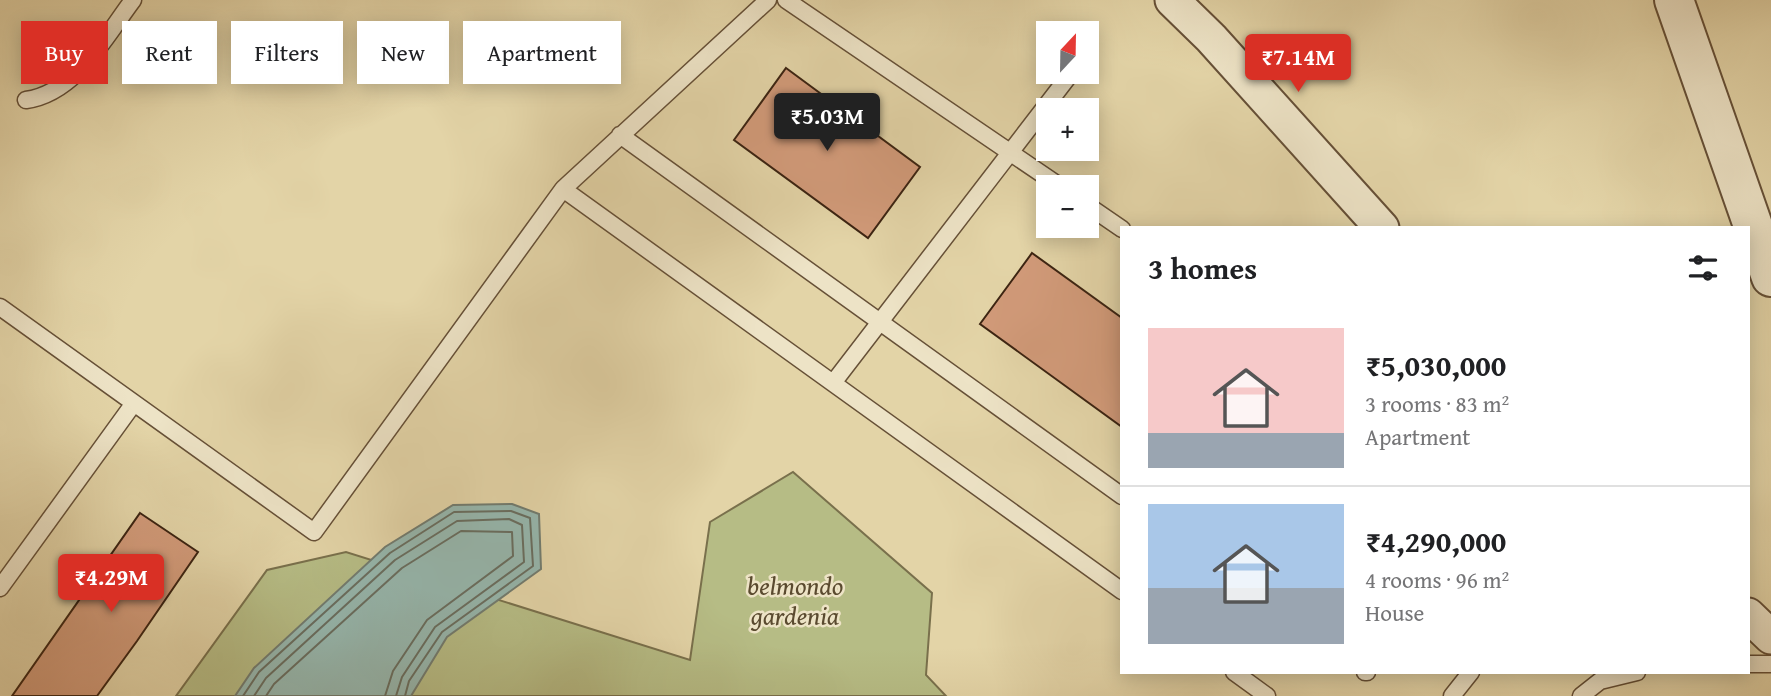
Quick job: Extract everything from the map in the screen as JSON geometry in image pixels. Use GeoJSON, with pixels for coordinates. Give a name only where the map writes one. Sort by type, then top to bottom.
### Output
{"type":"FeatureCollection","features":[{"type":"Feature","properties":{"kind":"street"},"geometry":{"type":"LineString","coordinates":[[1172,0],[1211,38],[1380,226]]}},
{"type":"Feature","properties":{"kind":"street"},"geometry":{"type":"LineString","coordinates":[[1674,0],[1771,277]]}},
{"type":"Feature","properties":{"kind":"street"},"geometry":{"type":"LineString","coordinates":[[1750,617],[1771,637]]}},
{"type":"Feature","properties":{"kind":"lane"},"geometry":{"type":"LineString","coordinates":[[26,100],[46,97],[62,87],[82,67],[133,0]]}},
{"type":"Feature","properties":{"kind":"lane"},"geometry":{"type":"LineString","coordinates":[[0,307],[314,532],[562,189],[768,0]]}},
{"type":"Feature","properties":{"kind":"lane"},"geometry":{"type":"LineString","coordinates":[[786,0],[1043,175]]}},
{"type":"Feature","properties":{"kind":"lane"},"geometry":{"type":"LineString","coordinates":[[833,383],[1063,84]]}},
{"type":"Feature","properties":{"kind":"lane"},"geometry":{"type":"LineString","coordinates":[[620,135],[1120,495]]}},
{"type":"Feature","properties":{"kind":"lane"},"geometry":{"type":"LineString","coordinates":[[562,189],[1120,590]]}},
{"type":"Feature","properties":{"kind":"lane"},"geometry":{"type":"LineString","coordinates":[[1099,213],[1120,228]]}},
{"type":"Feature","properties":{"kind":"lane"},"geometry":{"type":"LineString","coordinates":[[0,588],[134,403]]}},
{"type":"Feature","properties":{"kind":"lane"},"geometry":{"type":"LineString","coordinates":[[1750,664],[1771,664]]}},
{"type":"Feature","properties":{"kind":"lane"},"geometry":{"type":"LineString","coordinates":[[1237,674],[1267,696]]}},
{"type":"Feature","properties":{"kind":"lane"},"geometry":{"type":"LineString","coordinates":[[1452,696],[1469,674]]}},
{"type":"Feature","properties":{"kind":"lane"},"geometry":{"type":"LineString","coordinates":[[1581,696],[1600,681],[1629,674]]}},
{"type":"Feature","properties":{"kind":"green space","name":"belmondo gardenia"},"geometry":{"type":"Polygon","coordinates":[[[793,472],[932,593],[926,675],[946,696],[176,696],[267,570],[346,552],[690,660],[710,522],[793,472]]]}},
{"type":"Feature","properties":{"kind":"water"},"geometry":{"type":"Polygon","coordinates":[[[512,504],[539,514],[541,569],[447,637],[411,696],[235,696],[254,668],[385,547],[453,505],[512,504]]]}},
{"type":"Feature","properties":{"kind":"building"},"geometry":{"type":"Polygon","coordinates":[[[786,68],[920,167],[868,238],[734,140],[786,68]]]}},
{"type":"Feature","properties":{"kind":"building"},"geometry":{"type":"Polygon","coordinates":[[[1032,253],[1120,317],[1120,426],[980,324],[1032,253]]]}},
{"type":"Feature","properties":{"kind":"building"},"geometry":{"type":"Polygon","coordinates":[[[140,513],[198,552],[137,641],[97,696],[12,696],[140,513]]]}}]}
